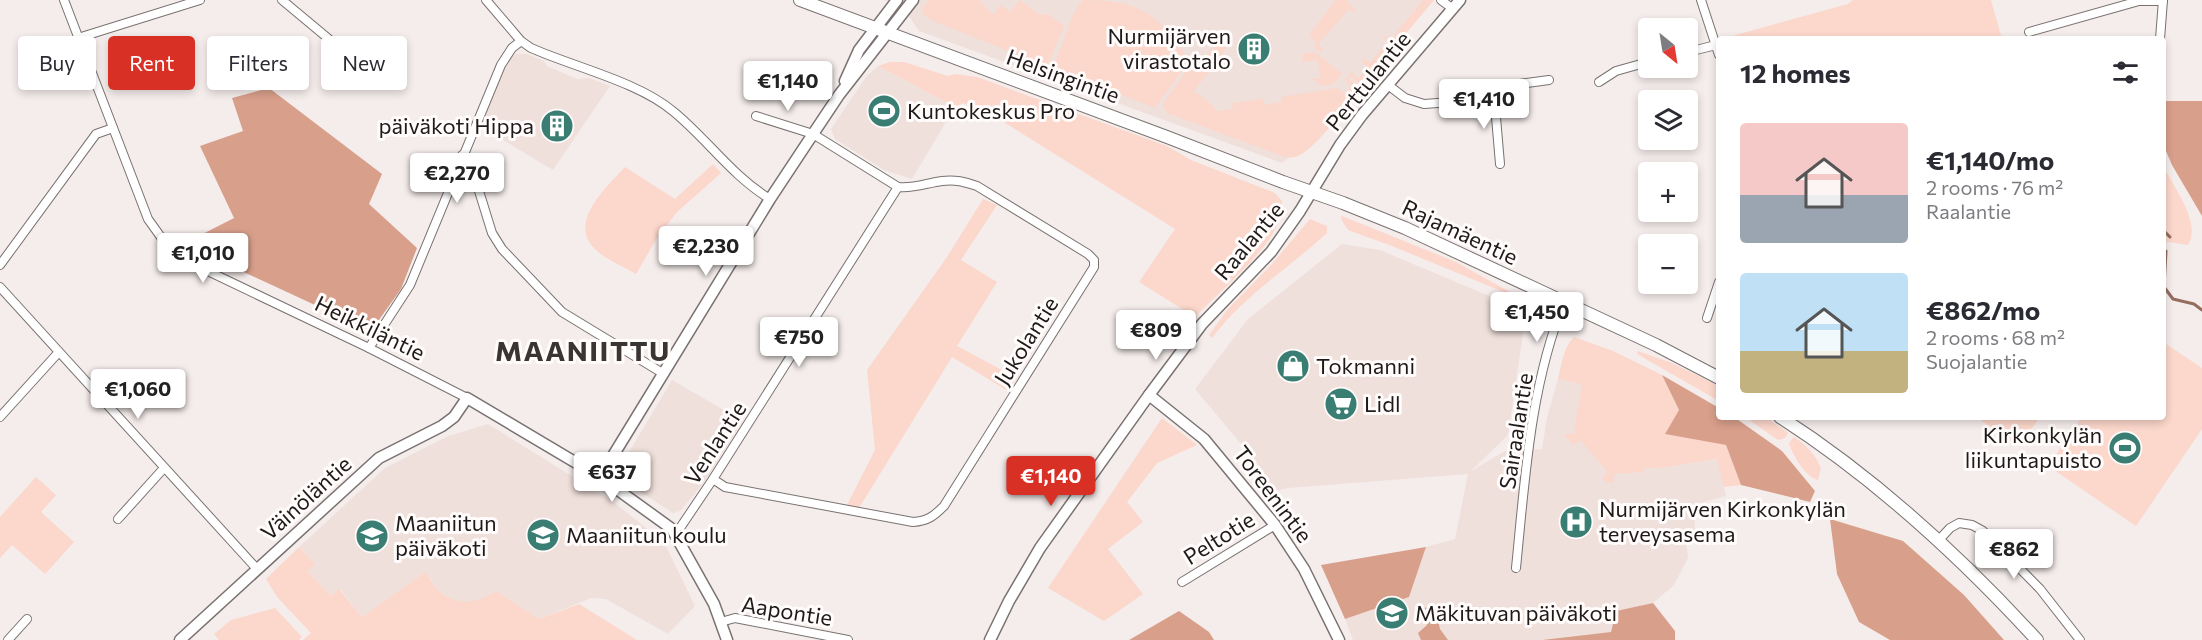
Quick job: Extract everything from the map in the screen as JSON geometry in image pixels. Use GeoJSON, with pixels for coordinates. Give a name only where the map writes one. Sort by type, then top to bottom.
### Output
{"type":"FeatureCollection","features":[{"type":"Feature","properties":{"kind":"main road","name":"Helsingintie"},"geometry":{"type":"LineString","coordinates":[[800,0],[1311,192]]}},
{"type":"Feature","properties":{"kind":"main road","name":"Rajamäentie"},"geometry":{"type":"LineString","coordinates":[[1311,192],[1441,244],[1656,345],[1716,376]]}},
{"type":"Feature","properties":{"kind":"main road"},"geometry":{"type":"LineString","coordinates":[[1784,420],[1838,458],[1938,541],[1997,597],[2037,640]]}},
{"type":"Feature","properties":{"kind":"street","name":"Heikkiläntie"},"geometry":{"type":"LineString","coordinates":[[64,0],[77,36]]}},
{"type":"Feature","properties":{"kind":"street"},"geometry":{"type":"LineString","coordinates":[[84,36],[200,0]]}},
{"type":"Feature","properties":{"kind":"street"},"geometry":{"type":"LineString","coordinates":[[282,0],[325,36]]}},
{"type":"Feature","properties":{"kind":"street"},"geometry":{"type":"LineString","coordinates":[[486,0],[520,41],[544,54],[651,95],[675,112],[744,182],[770,199]]}},
{"type":"Feature","properties":{"kind":"street"},"geometry":{"type":"LineString","coordinates":[[839,95],[858,50],[897,0]]}},
{"type":"Feature","properties":{"kind":"street"},"geometry":{"type":"LineString","coordinates":[[600,477],[770,199],[839,95],[913,0]]}},
{"type":"Feature","properties":{"kind":"street"},"geometry":{"type":"LineString","coordinates":[[1441,0],[1457,3]]}},
{"type":"Feature","properties":{"kind":"street"},"geometry":{"type":"LineString","coordinates":[[1698,50],[1716,45],[1701,0]]}},
{"type":"Feature","properties":{"kind":"street"},"geometry":{"type":"LineString","coordinates":[[2029,32],[2139,1],[2163,0],[2160,36]]}},
{"type":"Feature","properties":{"kind":"street","name":"Perttulantie"},"geometry":{"type":"LineString","coordinates":[[1311,192],[1340,146],[1457,3]]}},
{"type":"Feature","properties":{"kind":"street"},"geometry":{"type":"LineString","coordinates":[[369,348],[411,285],[462,155],[501,65],[512,48],[520,41]]}},
{"type":"Feature","properties":{"kind":"street"},"geometry":{"type":"LineString","coordinates":[[1599,82],[1616,71],[1638,66]]}},
{"type":"Feature","properties":{"kind":"street"},"geometry":{"type":"LineString","coordinates":[[1388,85],[1405,98],[1424,104],[1479,100],[1494,94],[1505,86],[1549,80]]}},
{"type":"Feature","properties":{"kind":"street","name":"Heikkiläntie"},"geometry":{"type":"LineString","coordinates":[[96,86],[148,219],[163,240],[177,253],[193,264],[369,348],[467,398],[600,477],[662,521],[676,534],[714,604],[727,640]]}},
{"type":"Feature","properties":{"kind":"street"},"geometry":{"type":"LineString","coordinates":[[1494,94],[1500,164]]}},
{"type":"Feature","properties":{"kind":"street"},"geometry":{"type":"LineString","coordinates":[[756,116],[813,134],[898,187]]}},
{"type":"Feature","properties":{"kind":"street"},"geometry":{"type":"LineString","coordinates":[[0,265],[96,134],[112,128]]}},
{"type":"Feature","properties":{"kind":"street"},"geometry":{"type":"LineString","coordinates":[[462,155],[475,178],[492,233],[502,249],[562,312],[664,374]]}},
{"type":"Feature","properties":{"kind":"street","name":"Jukolantie"},"geometry":{"type":"LineString","coordinates":[[713,479],[725,487],[914,522],[926,521],[944,506],[1094,267],[1094,260],[1088,254],[976,186],[960,180],[952,180],[906,188],[898,187]]}},
{"type":"Feature","properties":{"kind":"street","name":"Venlantie"},"geometry":{"type":"LineString","coordinates":[[676,534],[898,187]]}},
{"type":"Feature","properties":{"kind":"street","name":"Raalantie"},"geometry":{"type":"LineString","coordinates":[[990,640],[1009,601],[1040,548],[1149,395],[1202,324],[1271,252],[1286,233],[1311,192]]}},
{"type":"Feature","properties":{"kind":"street"},"geometry":{"type":"LineString","coordinates":[[0,287],[257,569]]}},
{"type":"Feature","properties":{"kind":"street"},"geometry":{"type":"LineString","coordinates":[[1707,318],[1716,291]]}},
{"type":"Feature","properties":{"kind":"street","name":"Sairaalantie"},"geometry":{"type":"LineString","coordinates":[[1516,568],[1529,444],[1536,401],[1555,325],[1564,302]]}},
{"type":"Feature","properties":{"kind":"street"},"geometry":{"type":"LineString","coordinates":[[0,417],[58,353]]}},
{"type":"Feature","properties":{"kind":"street","name":"Toreenintie"},"geometry":{"type":"LineString","coordinates":[[1149,395],[1204,439],[1275,525],[1304,569],[1339,640]]}},
{"type":"Feature","properties":{"kind":"street","name":"Väinöläntie"},"geometry":{"type":"LineString","coordinates":[[180,640],[379,458],[442,426],[454,417],[467,398]]}},
{"type":"Feature","properties":{"kind":"street"},"geometry":{"type":"LineString","coordinates":[[118,519],[164,468]]}},
{"type":"Feature","properties":{"kind":"street"},"geometry":{"type":"LineString","coordinates":[[1938,541],[1950,528],[1959,523],[1972,525],[1983,531],[2040,589],[2080,640]]}},
{"type":"Feature","properties":{"kind":"street","name":"Peltotie"},"geometry":{"type":"LineString","coordinates":[[1182,582],[1275,525]]}},
{"type":"Feature","properties":{"kind":"street","name":"Aapontie"},"geometry":{"type":"LineString","coordinates":[[721,622],[735,618],[848,640]]}},
{"type":"Feature","properties":{"kind":"street"},"geometry":{"type":"LineString","coordinates":[[8,640],[27,619]]}},
{"type":"Feature","properties":{"kind":"shaded area"},"geometry":{"type":"Polygon","coordinates":[[[884,0],[1429,0],[1318,135],[1282,163],[919,31],[901,5],[884,0]]]}},
{"type":"Feature","properties":{"kind":"shaded area"},"geometry":{"type":"Polygon","coordinates":[[[928,0],[979,0],[993,15],[1001,5],[1010,12],[1020,0],[1040,15],[1048,14],[1064,26],[1046,66],[933,21],[922,11],[928,0]]]}},
{"type":"Feature","properties":{"kind":"shaded area"},"geometry":{"type":"Polygon","coordinates":[[[1083,0],[1120,3],[1146,12],[1167,31],[1189,61],[1155,108],[1053,68],[1074,12],[1083,0]]]}},
{"type":"Feature","properties":{"kind":"shaded area"},"geometry":{"type":"Polygon","coordinates":[[[1336,0],[1346,0],[1356,11],[1354,13],[1349,9],[1318,44],[1323,49],[1320,52],[1309,35],[1336,0]]]}},
{"type":"Feature","properties":{"kind":"shaded area"},"geometry":{"type":"Polygon","coordinates":[[[1423,0],[1434,0],[1398,43],[1387,34],[1393,37],[1423,0]]]}},
{"type":"Feature","properties":{"kind":"shaded area"},"geometry":{"type":"Polygon","coordinates":[[[1853,0],[1991,0],[2001,36],[1732,36],[1848,4],[1853,0]]]}},
{"type":"Feature","properties":{"kind":"shaded area"},"geometry":{"type":"Polygon","coordinates":[[[1383,35],[1396,46],[1363,86],[1349,75],[1351,72],[1359,78],[1368,67],[1361,61],[1363,58],[1370,63],[1388,42],[1383,35]]]}},
{"type":"Feature","properties":{"kind":"shaded area"},"geometry":{"type":"Polygon","coordinates":[[[1219,42],[1225,47],[1224,52],[1194,91],[1214,106],[1215,111],[1233,109],[1232,103],[1263,99],[1264,105],[1281,102],[1281,97],[1337,88],[1344,94],[1352,86],[1345,80],[1347,77],[1361,89],[1311,147],[1295,157],[1285,157],[1167,113],[1163,106],[1164,102],[1199,54],[1206,56],[1219,42]]]}},
{"type":"Feature","properties":{"kind":"shaded area"},"geometry":{"type":"Polygon","coordinates":[[[1315,52],[1342,74],[1333,84],[1322,86],[1312,79],[1320,78],[1318,60],[1303,62],[1302,54],[1315,52]]]}},
{"type":"Feature","properties":{"kind":"shaded area"},"geometry":{"type":"Polygon","coordinates":[[[516,54],[527,54],[577,79],[589,78],[610,86],[553,170],[476,124],[501,65],[516,54]]]}},
{"type":"Feature","properties":{"kind":"shaded area"},"geometry":{"type":"Polygon","coordinates":[[[890,62],[904,62],[948,76],[955,74],[977,77],[1167,146],[1191,160],[1275,193],[1282,201],[1278,225],[1250,263],[1195,317],[1139,282],[1175,229],[989,113],[963,103],[955,107],[878,66],[890,62]]]}},
{"type":"Feature","properties":{"kind":"shaded area"},"geometry":{"type":"Polygon","coordinates":[[[878,66],[955,107],[912,179],[884,170],[835,139],[831,129],[866,77],[878,66]]]}},
{"type":"Feature","properties":{"kind":"shaded area"},"geometry":{"type":"Polygon","coordinates":[[[262,90],[272,90],[382,174],[369,204],[417,248],[401,289],[371,331],[183,244],[234,218],[200,146],[243,131],[232,98],[262,90]]]}},
{"type":"Feature","properties":{"kind":"shaded area"},"geometry":{"type":"Polygon","coordinates":[[[2166,101],[2202,101],[2202,216],[2166,151],[2166,101]]]}},
{"type":"Feature","properties":{"kind":"shaded area"},"geometry":{"type":"Polygon","coordinates":[[[713,164],[721,173],[677,212],[657,238],[636,274],[599,253],[588,239],[585,228],[587,216],[600,195],[625,167],[675,199],[713,164]]]}},
{"type":"Feature","properties":{"kind":"shaded area"},"geometry":{"type":"Polygon","coordinates":[[[2166,171],[2185,206],[2192,227],[2188,245],[2166,242],[2166,171]]]}},
{"type":"Feature","properties":{"kind":"shaded area"},"geometry":{"type":"Polygon","coordinates":[[[983,199],[997,205],[961,260],[997,282],[957,346],[1017,378],[1008,391],[952,357],[859,508],[847,505],[875,450],[867,370],[947,257],[983,199]]]}},
{"type":"Feature","properties":{"kind":"shaded area"},"geometry":{"type":"Polygon","coordinates":[[[1342,216],[1456,262],[1528,302],[1348,230],[1341,219],[1342,216]]]}},
{"type":"Feature","properties":{"kind":"shaded area"},"geometry":{"type":"Polygon","coordinates":[[[1310,219],[1327,226],[1327,233],[1252,296],[1212,338],[1209,335],[1228,309],[1272,264],[1310,219]]]}},
{"type":"Feature","properties":{"kind":"shaded area"},"geometry":{"type":"Polygon","coordinates":[[[1342,244],[1380,250],[1520,309],[1525,320],[1508,435],[1471,471],[1505,451],[1542,449],[1547,417],[1558,379],[1584,383],[1613,468],[1660,468],[1718,459],[1726,496],[1693,505],[1696,540],[1686,541],[1688,558],[1674,585],[1653,603],[1616,611],[1611,632],[1542,640],[1448,640],[1440,629],[1434,607],[1427,625],[1419,633],[1421,640],[1353,640],[1345,619],[1409,597],[1426,547],[1455,539],[1468,474],[1275,491],[1245,449],[1195,389],[1248,319],[1342,244]]]}},
{"type":"Feature","properties":{"kind":"shaded area"},"geometry":{"type":"Polygon","coordinates":[[[1574,337],[1613,351],[1662,375],[1679,410],[1665,434],[1726,445],[1741,485],[1724,487],[1717,459],[1660,468],[1645,468],[1642,472],[1614,474],[1614,483],[1602,479],[1608,472],[1580,440],[1573,445],[1564,434],[1574,434],[1582,384],[1558,379],[1565,351],[1574,337]]]}},
{"type":"Feature","properties":{"kind":"shaded area","name":"Kirkonkylän liikuntapuisto"},"geometry":{"type":"Polygon","coordinates":[[[2166,344],[2202,368],[2202,429],[2136,526],[2048,466],[2080,420],[2166,420],[2166,344]]]}},
{"type":"Feature","properties":{"kind":"shaded area"},"geometry":{"type":"Polygon","coordinates":[[[1638,351],[1672,363],[1716,385],[1716,399],[1637,354],[1638,351]]]}},
{"type":"Feature","properties":{"kind":"shaded area"},"geometry":{"type":"Polygon","coordinates":[[[1662,375],[1716,406],[1716,420],[1738,420],[1782,451],[1815,491],[1810,502],[1741,485],[1726,445],[1665,434],[1679,410],[1662,375]]]}},
{"type":"Feature","properties":{"kind":"shaded area"},"geometry":{"type":"Polygon","coordinates":[[[672,380],[743,421],[703,484],[680,511],[673,513],[624,481],[619,469],[672,380]]]}},
{"type":"Feature","properties":{"kind":"shaded area"},"geometry":{"type":"Polygon","coordinates":[[[1162,418],[1197,445],[1157,463],[1127,502],[1143,522],[1108,549],[1143,594],[1104,621],[1048,588],[1162,418]]]}},
{"type":"Feature","properties":{"kind":"shaded area"},"geometry":{"type":"Polygon","coordinates":[[[1749,420],[1770,420],[1788,433],[1785,438],[1778,440],[1749,420]]]}},
{"type":"Feature","properties":{"kind":"shaded area"},"geometry":{"type":"Polygon","coordinates":[[[1980,420],[2038,420],[2024,439],[2014,443],[1980,420]]]}},
{"type":"Feature","properties":{"kind":"shaded area","name":"Maaniitun koulu"},"geometry":{"type":"Polygon","coordinates":[[[488,424],[612,501],[664,542],[695,606],[668,634],[606,599],[591,598],[539,619],[496,591],[476,602],[458,602],[437,589],[426,573],[362,617],[340,589],[331,596],[307,571],[315,564],[299,547],[385,468],[448,436],[488,424]]]}},
{"type":"Feature","properties":{"kind":"shaded area"},"geometry":{"type":"Polygon","coordinates":[[[1794,437],[1810,450],[1821,468],[1818,480],[1808,474],[1796,459],[1789,443],[1794,437]]]}},
{"type":"Feature","properties":{"kind":"shaded area"},"geometry":{"type":"Polygon","coordinates":[[[36,477],[56,495],[41,512],[74,542],[45,574],[12,545],[0,558],[0,517],[36,477]]]}},
{"type":"Feature","properties":{"kind":"shaded area"},"geometry":{"type":"Polygon","coordinates":[[[1830,519],[1903,541],[1964,595],[2004,640],[1890,640],[1859,622],[1837,574],[1830,519]]]}},
{"type":"Feature","properties":{"kind":"shaded area"},"geometry":{"type":"Polygon","coordinates":[[[299,547],[315,564],[307,571],[331,596],[339,589],[362,617],[426,572],[439,591],[456,600],[466,602],[476,600],[496,591],[539,619],[579,604],[637,640],[303,640],[311,633],[277,597],[266,579],[299,547]]]}},
{"type":"Feature","properties":{"kind":"shaded area"},"geometry":{"type":"Polygon","coordinates":[[[1426,547],[1409,597],[1345,619],[1321,565],[1426,547]]]}},
{"type":"Feature","properties":{"kind":"shaded area"},"geometry":{"type":"Polygon","coordinates":[[[1653,603],[1675,631],[1675,640],[1542,640],[1611,632],[1616,611],[1653,603]]]}},
{"type":"Feature","properties":{"kind":"shaded area"},"geometry":{"type":"Polygon","coordinates":[[[1435,607],[1440,629],[1448,640],[1421,640],[1418,633],[1427,625],[1422,608],[1435,607]]]}},
{"type":"Feature","properties":{"kind":"shaded area"},"geometry":{"type":"Polygon","coordinates":[[[275,608],[302,637],[299,640],[219,640],[214,634],[231,620],[275,608]]]}},
{"type":"Feature","properties":{"kind":"shaded area"},"geometry":{"type":"Polygon","coordinates":[[[1179,611],[1209,632],[1214,640],[1129,640],[1179,611]]]}},
{"type":"Feature","properties":{"kind":"waterway"},"geometry":{"type":"LineString","coordinates":[[2166,233],[2170,237]]}},
{"type":"Feature","properties":{"kind":"waterway"},"geometry":{"type":"LineString","coordinates":[[2166,290],[2173,299],[2194,304],[2202,310]]}},
{"type":"Feature","properties":{"kind":"place","name":"Nurmijärven virastotalo"},"geometry":{"type":"Point","coordinates":[1254,49]}},
{"type":"Feature","properties":{"kind":"place","name":"Kuntokeskus Pro"},"geometry":{"type":"Point","coordinates":[884,111]}},
{"type":"Feature","properties":{"kind":"place","name":"päiväkoti Hippa"},"geometry":{"type":"Point","coordinates":[557,126]}},
{"type":"Feature","properties":{"kind":"place","name":"Tokmanni"},"geometry":{"type":"Point","coordinates":[1293,366]}},
{"type":"Feature","properties":{"kind":"place","name":"Lidl"},"geometry":{"type":"Point","coordinates":[1341,404]}},
{"type":"Feature","properties":{"kind":"place","name":"Kirkonkylän liikuntapuisto"},"geometry":{"type":"Point","coordinates":[2125,448]}},
{"type":"Feature","properties":{"kind":"place","name":"Nurmijärven Kirkonkylän terveysasema"},"geometry":{"type":"Point","coordinates":[1576,522]}},
{"type":"Feature","properties":{"kind":"place","name":"Maaniitun koulu"},"geometry":{"type":"Point","coordinates":[543,535]}},
{"type":"Feature","properties":{"kind":"place","name":"Maaniitun päiväkoti"},"geometry":{"type":"Point","coordinates":[372,536]}},
{"type":"Feature","properties":{"kind":"place","name":"Mäkituvan päiväkoti"},"geometry":{"type":"Point","coordinates":[1392,613]}},
{"type":"Feature","properties":{"kind":"district","name":"MAANIITTU"},"geometry":{"type":"Point","coordinates":[583,351]}}]}
